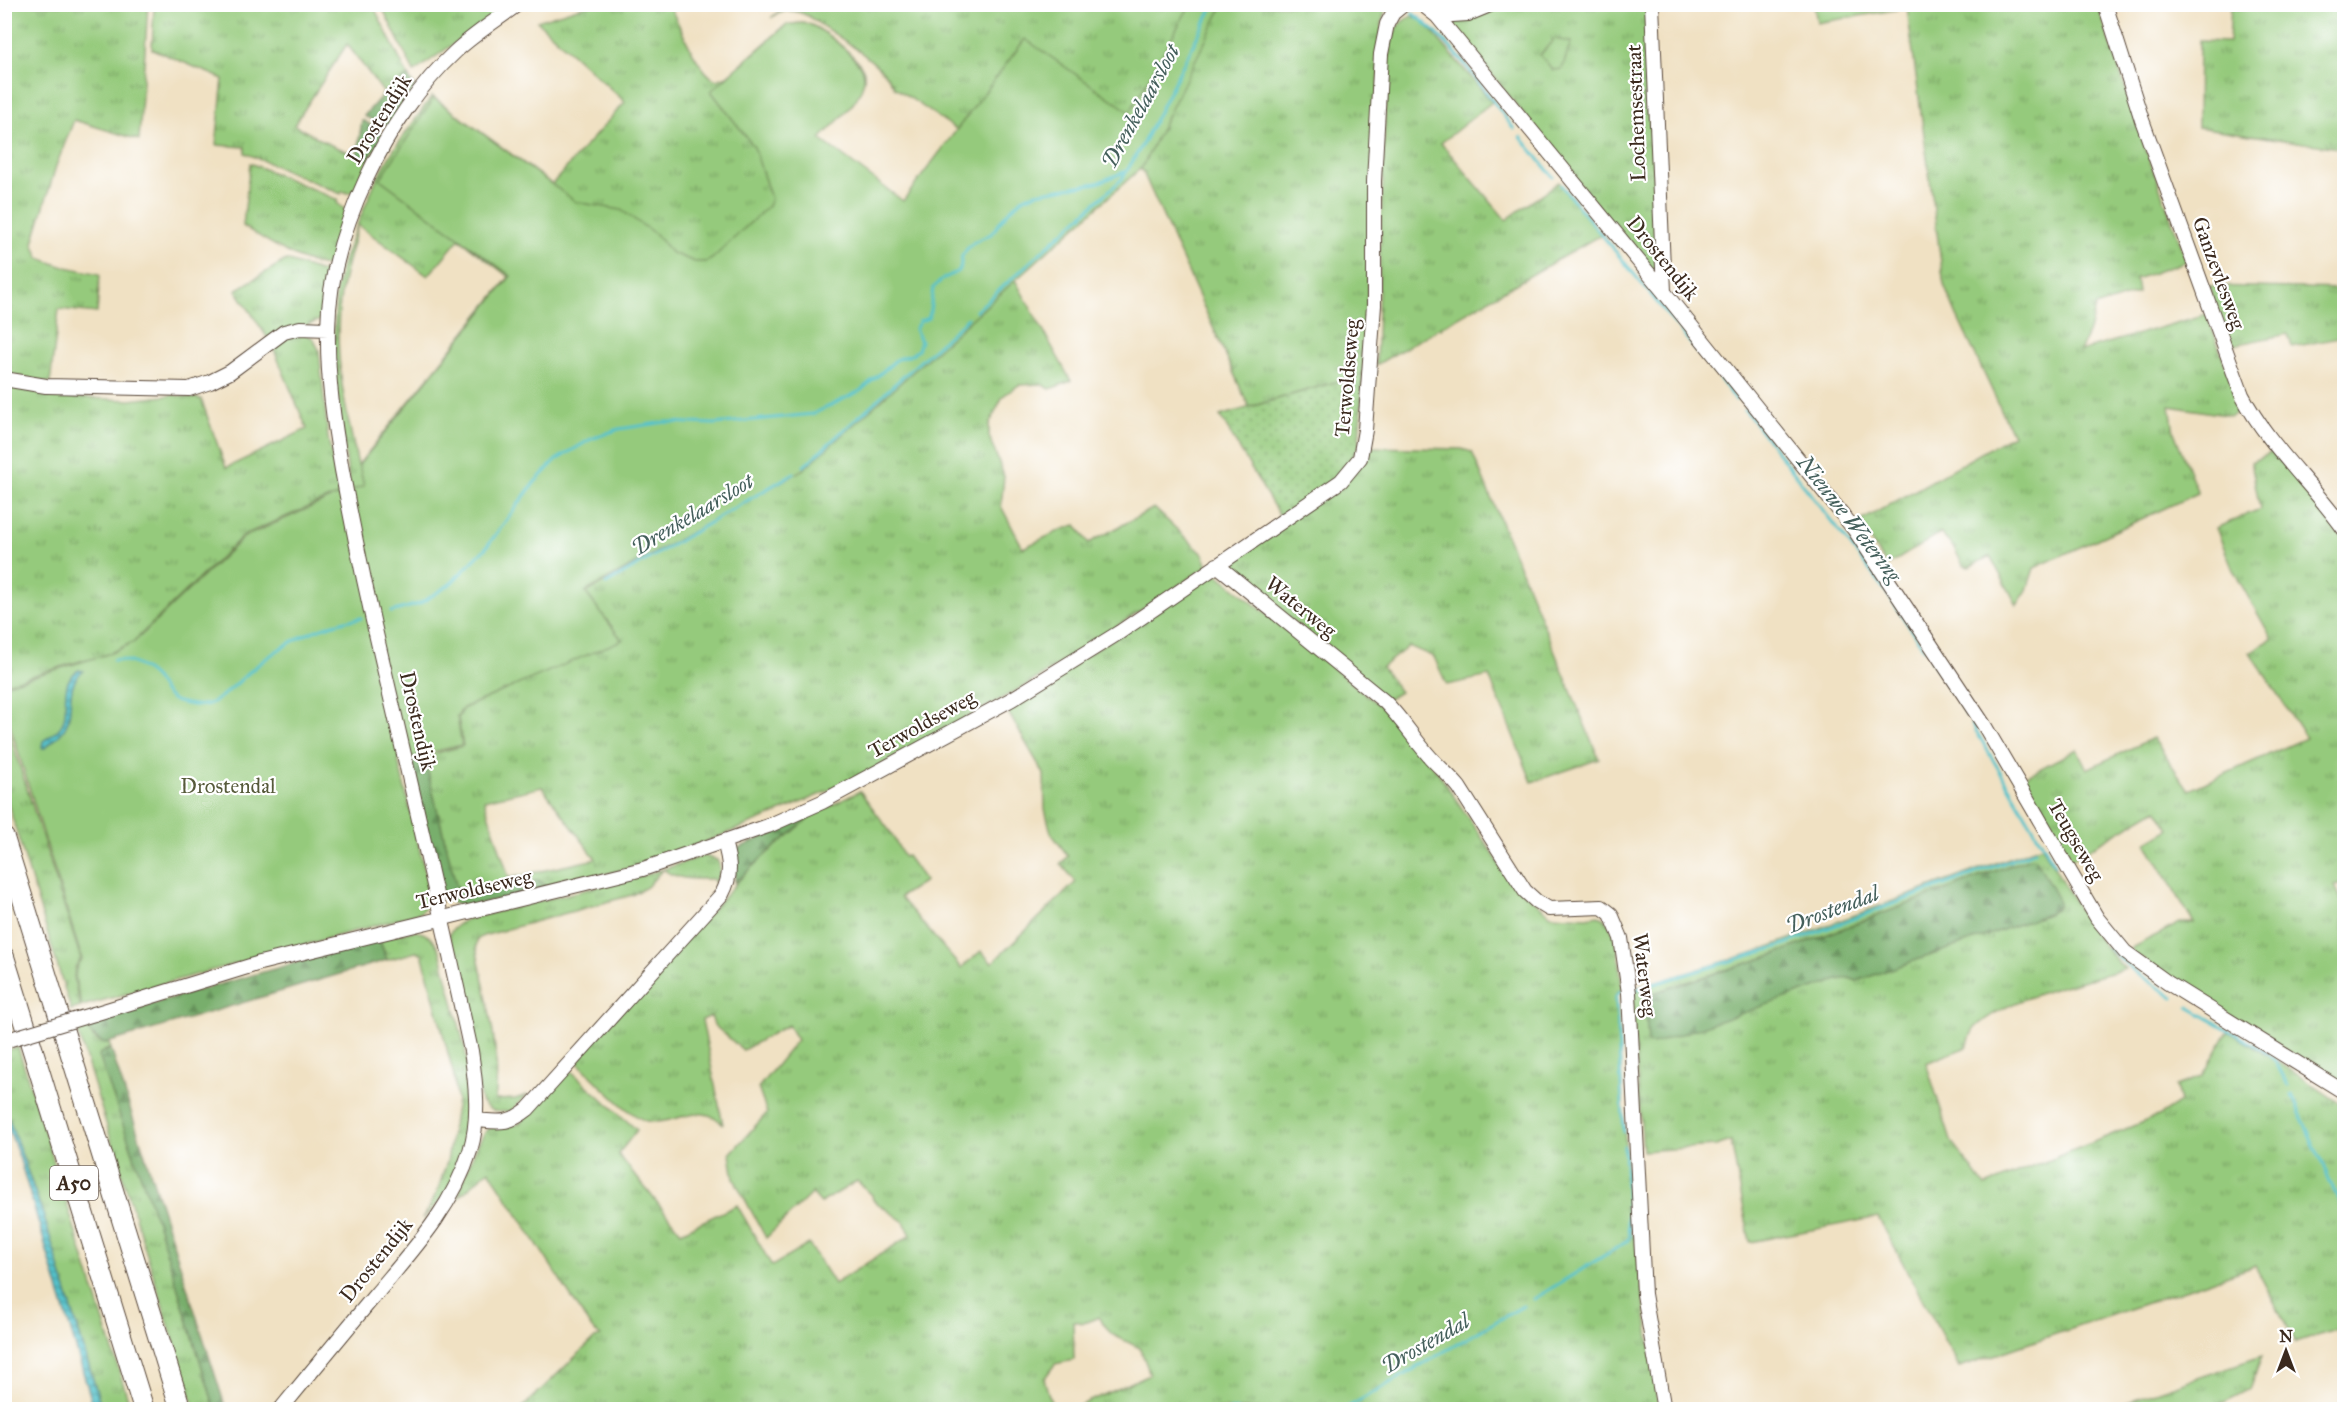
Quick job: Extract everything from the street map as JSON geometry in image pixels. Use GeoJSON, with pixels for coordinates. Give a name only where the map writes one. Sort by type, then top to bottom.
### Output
{"type":"FeatureCollection","features":[{"type":"Feature","properties":{"kind":"highway","name":"A50"},"geometry":{"type":"LineString","coordinates":[[4,838],[181,1410]]}},
{"type":"Feature","properties":{"kind":"highway","name":"A50"},"geometry":{"type":"LineString","coordinates":[[4,957],[144,1410]]}},
{"type":"Feature","properties":{"kind":"street","name":"Drostendijk"},"geometry":{"type":"LineString","coordinates":[[280,1410],[423,1238],[449,1201],[471,1149],[476,1120],[476,1078],[442,918],[355,540],[334,422],[327,329],[330,299],[340,253],[359,191],[387,137],[427,81],[456,51],[518,4]]}},
{"type":"Feature","properties":{"kind":"street"},"geometry":{"type":"LineString","coordinates":[[1422,4],[1437,16],[1468,14],[1492,4]]}},
{"type":"Feature","properties":{"kind":"street","name":"Lochemsestraat"},"geometry":{"type":"LineString","coordinates":[[1652,4],[1664,292]]}},
{"type":"Feature","properties":{"kind":"street","name":"Ganzevlesweg"},"geometry":{"type":"LineString","coordinates":[[2105,4],[2142,120],[2242,395],[2249,410],[2344,529]]}},
{"type":"Feature","properties":{"kind":"street","name":"Terwoldseweg"},"geometry":{"type":"LineString","coordinates":[[4,1041],[260,963],[643,869],[724,843],[822,802],[1012,699],[1120,632],[1341,481],[1360,458],[1365,430],[1374,305],[1374,181],[1381,54],[1387,24],[1402,5]]}},
{"type":"Feature","properties":{"kind":"street","name":"Drostendijk"},"geometry":{"type":"LineString","coordinates":[[1437,16],[1664,292],[1854,529]]}},
{"type":"Feature","properties":{"kind":"street"},"geometry":{"type":"LineString","coordinates":[[4,379],[46,386],[189,389],[230,372],[284,332],[300,328],[327,329]]}},
{"type":"Feature","properties":{"kind":"street","name":"Teugseweg"},"geometry":{"type":"LineString","coordinates":[[1854,529],[1984,725],[2097,918],[2125,952],[2168,983],[2344,1092]]}},
{"type":"Feature","properties":{"kind":"street","name":"Waterweg"},"geometry":{"type":"LineString","coordinates":[[1217,565],[1385,702],[1430,757],[1460,787],[1525,891],[1536,901],[1549,909],[1563,910],[1592,906],[1602,907],[1611,914],[1621,938],[1629,993],[1644,1294],[1664,1410]]}},
{"type":"Feature","properties":{"kind":"street"},"geometry":{"type":"LineString","coordinates":[[476,1120],[516,1119],[528,1110],[722,894],[728,882],[730,868],[724,843]]}},
{"type":"Feature","properties":{"kind":"green space"},"geometry":{"type":"Polygon","coordinates":[[[5,5],[148,5],[139,140],[74,120],[56,166],[33,243],[39,258],[61,266],[100,274],[97,313],[59,309],[50,383],[5,374],[5,5]]]}},
{"type":"Feature","properties":{"kind":"green space"},"geometry":{"type":"Polygon","coordinates":[[[154,5],[373,5],[408,76],[384,93],[347,44],[294,125],[331,145],[369,160],[356,190],[348,193],[342,191],[341,194],[245,153],[245,147],[216,145],[223,79],[152,49],[154,5]]]}},
{"type":"Feature","properties":{"kind":"green space"},"geometry":{"type":"Polygon","coordinates":[[[381,5],[508,5],[414,72],[381,5]]]}},
{"type":"Feature","properties":{"kind":"green space"},"geometry":{"type":"Polygon","coordinates":[[[587,5],[669,5],[696,58],[710,76],[717,80],[727,76],[786,25],[803,23],[815,27],[856,59],[864,72],[864,80],[850,106],[799,137],[890,216],[972,140],[894,87],[888,77],[856,48],[808,16],[789,11],[771,18],[786,5],[1386,5],[1382,23],[1363,374],[1249,407],[1142,170],[1135,169],[371,519],[350,489],[333,363],[336,290],[343,261],[355,230],[376,180],[393,151],[432,96],[552,184],[625,102],[537,21],[587,5]],[[358,225],[341,291],[338,342],[345,404],[358,465],[509,277],[459,239],[428,276],[358,225]]]}},
{"type":"Feature","properties":{"kind":"green space","name":"Drostendal"},"geometry":{"type":"Polygon","coordinates":[[[1190,5],[1223,5],[1142,167],[804,469],[585,592],[622,640],[463,708],[457,716],[462,745],[398,760],[430,893],[426,906],[420,913],[82,1006],[75,975],[82,959],[5,709],[4,685],[111,653],[134,642],[244,537],[364,486],[359,465],[511,276],[380,179],[434,98],[576,202],[621,210],[655,234],[672,253],[695,262],[706,262],[768,206],[771,199],[754,147],[711,91],[786,25],[803,23],[816,27],[843,47],[858,64],[864,79],[858,96],[820,139],[903,201],[1025,39],[1130,112],[1190,5]]]}},
{"type":"Feature","properties":{"kind":"green space"},"geometry":{"type":"Polygon","coordinates":[[[1502,5],[1647,5],[1658,282],[1454,27],[1455,21],[1485,13],[1502,5]]]}},
{"type":"Feature","properties":{"kind":"green space"},"geometry":{"type":"Polygon","coordinates":[[[1814,5],[2098,5],[2143,142],[2187,261],[2136,279],[2138,293],[2095,307],[2089,331],[2080,351],[2207,314],[2241,409],[2231,416],[2170,406],[2174,432],[2198,493],[2034,568],[2027,590],[2017,605],[1990,556],[1969,567],[1963,565],[1954,548],[1940,533],[1887,566],[1859,522],[2013,435],[1944,285],[1907,8],[1817,23],[1814,5]]]}},
{"type":"Feature","properties":{"kind":"green space"},"geometry":{"type":"Polygon","coordinates":[[[2231,5],[2344,5],[2344,149],[2198,127],[2199,41],[2229,42],[2231,5]]]}},
{"type":"Feature","properties":{"kind":"green space"},"geometry":{"type":"Polygon","coordinates":[[[1413,16],[1423,21],[1492,102],[1441,143],[1506,220],[1559,182],[1602,234],[1376,365],[1387,64],[1396,29],[1406,19],[1413,16]]]}},
{"type":"Feature","properties":{"kind":"green space"},"geometry":{"type":"Polygon","coordinates":[[[1554,39],[1571,42],[1562,69],[1553,70],[1540,55],[1554,39]]]}},
{"type":"Feature","properties":{"kind":"green space"},"geometry":{"type":"Polygon","coordinates":[[[408,76],[415,88],[390,126],[364,116],[384,93],[408,76]]]}},
{"type":"Feature","properties":{"kind":"green space"},"geometry":{"type":"Polygon","coordinates":[[[362,120],[377,128],[383,135],[369,160],[357,154],[362,120]]]}},
{"type":"Feature","properties":{"kind":"green space"},"geometry":{"type":"Polygon","coordinates":[[[250,163],[338,200],[337,203],[348,212],[333,266],[311,263],[299,258],[243,226],[250,163]]]}},
{"type":"Feature","properties":{"kind":"green space"},"geometry":{"type":"Polygon","coordinates":[[[286,260],[331,275],[323,317],[269,340],[236,290],[286,260]]]}},
{"type":"Feature","properties":{"kind":"green space"},"geometry":{"type":"Polygon","coordinates":[[[1014,278],[1071,381],[1050,389],[1041,384],[1019,385],[1003,396],[989,425],[989,436],[1004,476],[1001,506],[1023,548],[1076,525],[1089,543],[1154,508],[1203,554],[1208,566],[1035,680],[860,777],[763,819],[633,867],[548,888],[539,880],[469,894],[462,892],[456,885],[409,697],[374,532],[432,754],[463,746],[458,718],[462,709],[621,639],[586,593],[794,472],[1014,278]],[[542,787],[484,800],[509,878],[596,859],[542,787]]]}},
{"type":"Feature","properties":{"kind":"green space"},"geometry":{"type":"Polygon","coordinates":[[[2209,286],[2344,289],[2344,337],[2292,347],[2288,334],[2228,346],[2209,286]]]}},
{"type":"Feature","properties":{"kind":"green space"},"geometry":{"type":"Polygon","coordinates":[[[303,333],[313,338],[319,350],[328,438],[360,594],[371,696],[329,498],[244,535],[133,642],[110,653],[114,659],[163,937],[87,659],[5,684],[4,386],[64,397],[130,400],[173,395],[201,399],[226,468],[307,429],[272,345],[280,338],[303,333]]]}},
{"type":"Feature","properties":{"kind":"green space"},"geometry":{"type":"Polygon","coordinates":[[[1363,374],[1359,445],[1347,469],[1280,517],[1220,416],[1363,374]]]}},
{"type":"Feature","properties":{"kind":"green space"},"geometry":{"type":"Polygon","coordinates":[[[1369,447],[1462,449],[1472,452],[1599,759],[1532,782],[1489,676],[1447,685],[1434,657],[1409,646],[1382,667],[1400,692],[1387,700],[1226,566],[1367,454],[1369,447]]]}},
{"type":"Feature","properties":{"kind":"green space"},"geometry":{"type":"Polygon","coordinates":[[[2274,451],[2344,539],[2344,881],[2335,886],[2344,905],[2344,1089],[2133,953],[2131,948],[2180,923],[2194,923],[2146,843],[2170,829],[2157,809],[2069,861],[2022,778],[2077,749],[2087,769],[2153,738],[2189,790],[2306,738],[2250,652],[2272,639],[2233,570],[2216,528],[2260,509],[2251,462],[2274,451]]]}},
{"type":"Feature","properties":{"kind":"green space"},"geometry":{"type":"Polygon","coordinates":[[[1216,573],[1385,710],[1436,770],[1512,882],[1551,915],[1587,917],[1598,915],[1606,920],[1611,928],[1618,947],[1622,988],[1616,995],[1631,1234],[1635,1238],[1659,1409],[1072,1409],[1150,1374],[1140,1348],[1111,1334],[1099,1317],[1084,1323],[1073,1321],[1074,1360],[1055,1364],[1044,1379],[1053,1409],[521,1409],[595,1338],[601,1336],[592,1329],[489,1170],[457,1199],[481,1138],[492,1127],[520,1123],[567,1071],[572,1072],[637,1130],[618,1154],[681,1232],[737,1205],[772,1266],[809,1244],[834,1284],[911,1235],[904,1222],[873,1200],[872,1195],[857,1181],[821,1203],[812,1193],[766,1238],[734,1179],[730,1154],[767,1113],[758,1088],[797,1040],[788,1025],[743,1050],[714,1025],[711,1016],[702,1020],[723,1125],[706,1114],[657,1122],[639,1118],[576,1061],[751,867],[813,815],[860,791],[891,833],[904,857],[907,856],[925,881],[900,897],[961,968],[981,951],[992,963],[1076,882],[1061,864],[1068,856],[1051,833],[1045,809],[1044,774],[1005,707],[1216,573]]]}},
{"type":"Feature","properties":{"kind":"green space"},"geometry":{"type":"Polygon","coordinates":[[[396,691],[409,697],[456,885],[462,892],[469,894],[539,880],[548,888],[470,906],[452,903],[446,898],[440,890],[396,691]]]}},
{"type":"Feature","properties":{"kind":"green space"},"geometry":{"type":"Polygon","coordinates":[[[4,716],[81,959],[74,975],[81,1007],[71,1010],[5,794],[4,716]]]}},
{"type":"Feature","properties":{"kind":"green space"},"geometry":{"type":"Polygon","coordinates":[[[813,815],[767,853],[735,883],[734,850],[813,815]]]}},
{"type":"Feature","properties":{"kind":"green space"},"geometry":{"type":"Polygon","coordinates":[[[2042,846],[2100,941],[2125,969],[2026,998],[1990,1016],[1976,1027],[1967,1047],[1926,1063],[1951,1141],[1985,1186],[2160,1115],[2180,1102],[2176,1086],[2202,1077],[2228,1031],[2344,1106],[2344,1327],[2296,1343],[2255,1266],[1959,1367],[1878,1217],[1750,1242],[1731,1141],[1716,1146],[1643,1151],[1631,990],[1755,952],[2042,846]],[[2030,858],[1770,956],[1650,994],[1849,978],[1857,981],[2030,858]]]}},
{"type":"Feature","properties":{"kind":"green space"},"geometry":{"type":"Polygon","coordinates":[[[704,856],[717,860],[720,869],[715,883],[713,879],[674,876],[663,869],[704,856]]]}},
{"type":"Feature","properties":{"kind":"green space"},"geometry":{"type":"Polygon","coordinates":[[[2030,858],[2036,859],[2059,902],[2057,907],[2048,914],[1857,981],[1849,978],[1838,980],[1653,1044],[1648,1043],[1645,999],[1650,994],[1770,956],[2030,858]]]}},
{"type":"Feature","properties":{"kind":"green space"},"geometry":{"type":"Polygon","coordinates":[[[663,869],[647,887],[632,895],[483,936],[477,940],[476,947],[494,1044],[497,1082],[495,1100],[515,1099],[527,1095],[511,1111],[491,1110],[481,1101],[449,934],[459,923],[468,919],[663,869]]]}},
{"type":"Feature","properties":{"kind":"green space"},"geometry":{"type":"Polygon","coordinates":[[[413,931],[430,937],[440,951],[465,1048],[472,1100],[468,1145],[448,1192],[423,1219],[437,1192],[447,1162],[457,1100],[454,1076],[422,953],[416,952],[387,960],[379,939],[413,931]]]}},
{"type":"Feature","properties":{"kind":"green space"},"geometry":{"type":"Polygon","coordinates":[[[379,939],[387,960],[110,1042],[103,1043],[90,1033],[88,1026],[151,1004],[379,939]]]}},
{"type":"Feature","properties":{"kind":"green space"},"geometry":{"type":"Polygon","coordinates":[[[88,1026],[95,1039],[109,1043],[111,1049],[105,1050],[215,1409],[195,1409],[77,1030],[88,1026]]]}},
{"type":"Feature","properties":{"kind":"green space"},"geometry":{"type":"Polygon","coordinates":[[[18,1047],[131,1409],[102,1409],[44,1217],[5,1108],[5,1071],[7,1070],[4,1051],[18,1047]]]}},
{"type":"Feature","properties":{"kind":"green space"},"geometry":{"type":"Polygon","coordinates":[[[111,1049],[226,1409],[215,1409],[159,1228],[99,1056],[100,1053],[111,1049]]]}},
{"type":"Feature","properties":{"kind":"green space"},"geometry":{"type":"Polygon","coordinates":[[[2262,1356],[2250,1389],[2211,1409],[2105,1409],[2262,1356]]]}},
{"type":"Feature","properties":{"kind":"water"},"geometry":{"type":"Polygon","coordinates":[[[79,670],[83,671],[77,677],[72,689],[67,724],[57,737],[42,748],[43,741],[61,726],[64,719],[68,682],[79,670]]]}},
{"type":"Feature","properties":{"kind":"water"},"geometry":{"type":"Polygon","coordinates":[[[5,1108],[44,1217],[102,1409],[94,1409],[19,1157],[5,1119],[5,1108]]]}},
{"type":"Feature","properties":{"kind":"waterway","name":"Drenkelaarsloot"},"geometry":{"type":"LineString","coordinates":[[976,311],[1122,179],[1141,147],[1214,4]]}},
{"type":"Feature","properties":{"kind":"waterway","name":"Nieuwe Wetering"},"geometry":{"type":"LineString","coordinates":[[1412,13],[1455,52],[1514,129]]}},
{"type":"Feature","properties":{"kind":"waterway","name":"Nieuwe Wetering"},"geometry":{"type":"LineString","coordinates":[[1521,137],[1553,177]]}},
{"type":"Feature","properties":{"kind":"waterway"},"geometry":{"type":"LineString","coordinates":[[391,612],[419,604],[449,585],[485,549],[534,483],[556,460],[591,439],[619,429],[666,422],[714,424],[813,414],[860,391],[897,359],[911,355],[918,350],[921,341],[915,329],[920,321],[929,318],[933,288],[943,279],[960,270],[962,256],[967,249],[974,242],[991,234],[1008,212],[1022,199],[1036,193],[1097,183],[1127,171]]}},
{"type":"Feature","properties":{"kind":"waterway","name":"Nieuwe Wetering"},"geometry":{"type":"LineString","coordinates":[[1561,185],[1715,373]]}},
{"type":"Feature","properties":{"kind":"waterway","name":"Drenkelaarsloot"},"geometry":{"type":"LineString","coordinates":[[804,466],[968,318]]}},
{"type":"Feature","properties":{"kind":"waterway","name":"Nieuwe Wetering"},"geometry":{"type":"LineString","coordinates":[[1720,379],[1736,400]]}},
{"type":"Feature","properties":{"kind":"waterway","name":"Nieuwe Wetering"},"geometry":{"type":"LineString","coordinates":[[1745,410],[1885,590],[1924,649]]}},
{"type":"Feature","properties":{"kind":"waterway","name":"Drenkelaarsloot"},"geometry":{"type":"LineString","coordinates":[[606,584],[794,473]]}},
{"type":"Feature","properties":{"kind":"waterway"},"geometry":{"type":"LineString","coordinates":[[113,660],[129,662],[145,670],[176,702],[206,705],[222,696],[254,668],[291,642],[332,625],[361,618]]}},
{"type":"Feature","properties":{"kind":"waterway","name":"Nieuwe Wetering"},"geometry":{"type":"LineString","coordinates":[[1931,659],[1953,694]]}},
{"type":"Feature","properties":{"kind":"waterway","name":"Nieuwe Wetering"},"geometry":{"type":"LineString","coordinates":[[1959,703],[1966,715]]}},
{"type":"Feature","properties":{"kind":"waterway","name":"Nieuwe Wetering"},"geometry":{"type":"LineString","coordinates":[[1972,724],[2055,865]]}},
{"type":"Feature","properties":{"kind":"waterway","name":"Drostendal"},"geometry":{"type":"LineString","coordinates":[[1637,989],[1777,947],[2035,851]]}},
{"type":"Feature","properties":{"kind":"waterway","name":"Nieuwe Wetering"},"geometry":{"type":"LineString","coordinates":[[2108,947],[2133,970],[2174,998]]}},
{"type":"Feature","properties":{"kind":"waterway","name":"Drostendal"},"geometry":{"type":"LineString","coordinates":[[1621,991],[1616,997],[1624,1132]]}},
{"type":"Feature","properties":{"kind":"waterway","name":"Nieuwe Wetering"},"geometry":{"type":"LineString","coordinates":[[2189,1007],[2265,1051],[2274,1059],[2288,1085]]}},
{"type":"Feature","properties":{"kind":"waterway","name":"Nieuwe Wetering"},"geometry":{"type":"LineString","coordinates":[[2292,1095],[2344,1213]]}},
{"type":"Feature","properties":{"kind":"waterway","name":"Drostendal"},"geometry":{"type":"LineString","coordinates":[[1534,1299],[1629,1238],[1624,1146]]}},
{"type":"Feature","properties":{"kind":"waterway","name":"Drostendal"},"geometry":{"type":"LineString","coordinates":[[1343,1410],[1523,1306]]}},
{"type":"Feature","properties":{"kind":"waterway","name":"Drostendal"},"geometry":{"type":"LineString","coordinates":[[1230,1410],[1238,1410]]}}]}
